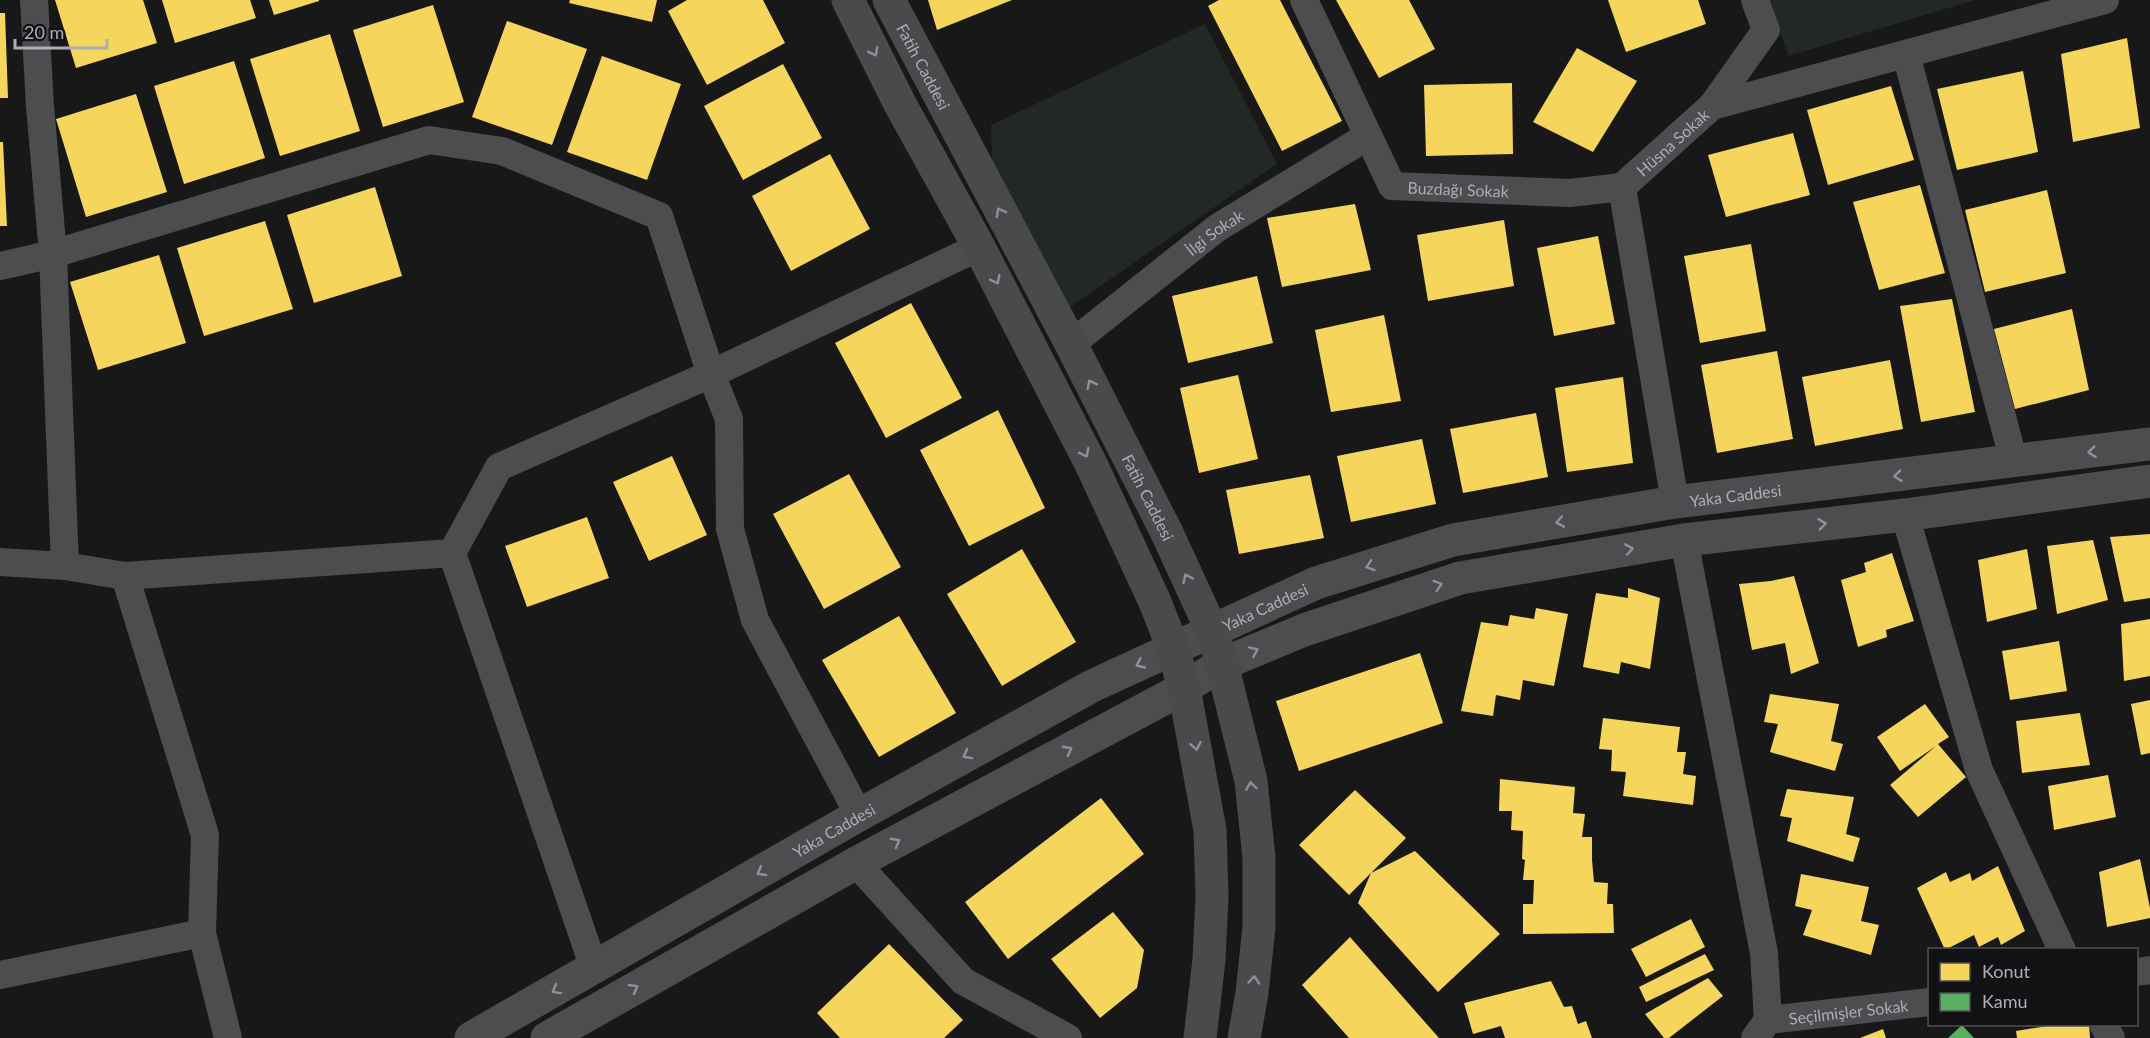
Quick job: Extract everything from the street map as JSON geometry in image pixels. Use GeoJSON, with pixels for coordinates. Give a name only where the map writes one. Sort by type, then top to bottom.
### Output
{"type":"FeatureCollection","features":[{"type":"Feature","properties":{"kind":"main road"},"geometry":{"type":"LineString","coordinates":[[848,0],[900,104],[979,247],[1091,464],[1155,602],[1173,648],[1184,688],[1210,830],[1212,896],[1209,960],[1200,1038]]}},
{"type":"Feature","properties":{"kind":"main road","name":"Fatih Caddesi"},"geometry":{"type":"LineString","coordinates":[[890,0],[1071,344],[1167,533],[1212,631],[1251,781],[1259,858],[1258,927],[1252,993],[1244,1038]]}},
{"type":"Feature","properties":{"kind":"street"},"geometry":{"type":"LineString","coordinates":[[34,0],[40,106],[53,254],[65,566]]}},
{"type":"Feature","properties":{"kind":"street","name":"Buzdağı Sokak"},"geometry":{"type":"LineString","coordinates":[[1304,0],[1392,186],[1570,193],[1622,187]]}},
{"type":"Feature","properties":{"kind":"street"},"geometry":{"type":"LineString","coordinates":[[1712,106],[1766,30],[1755,0]]}},
{"type":"Feature","properties":{"kind":"street","name":"Hüsna Sokak"},"geometry":{"type":"LineString","coordinates":[[1675,502],[1622,187],[1712,106],[2105,0]]}},
{"type":"Feature","properties":{"kind":"street"},"geometry":{"type":"LineString","coordinates":[[1906,54],[2014,462]]}},
{"type":"Feature","properties":{"kind":"street","name":"İlgi Sokak"},"geometry":{"type":"LineString","coordinates":[[1071,344],[1217,228],[1368,136]]}},
{"type":"Feature","properties":{"kind":"street"},"geometry":{"type":"LineString","coordinates":[[0,266],[53,254],[429,140],[502,151],[659,216],[711,374],[729,419],[730,529],[755,621],[859,815]]}},
{"type":"Feature","properties":{"kind":"street"},"geometry":{"type":"LineString","coordinates":[[594,968],[452,553],[499,467],[711,374],[979,247]]}},
{"type":"Feature","properties":{"kind":"street","name":"Yaka Caddesi"},"geometry":{"type":"LineString","coordinates":[[471,1038],[859,815],[1092,686],[1316,583],[1453,540],[1675,502],[2150,444]]}},
{"type":"Feature","properties":{"kind":"street"},"geometry":{"type":"LineString","coordinates":[[547,1038],[856,863],[1184,688],[1222,664],[1304,630],[1460,578],[1684,540],[1905,515],[2150,481]]}},
{"type":"Feature","properties":{"kind":"street"},"geometry":{"type":"LineString","coordinates":[[1905,515],[1979,770],[2061,948]]}},
{"type":"Feature","properties":{"kind":"street"},"geometry":{"type":"LineString","coordinates":[[1684,540],[1764,953],[1762,1029]]}},
{"type":"Feature","properties":{"kind":"street"},"geometry":{"type":"LineString","coordinates":[[0,562],[65,566],[125,576],[452,553]]}},
{"type":"Feature","properties":{"kind":"street"},"geometry":{"type":"LineString","coordinates":[[125,576],[205,835],[202,933],[228,1038]]}},
{"type":"Feature","properties":{"kind":"street"},"geometry":{"type":"LineString","coordinates":[[856,863],[963,981],[1068,1038]]}},
{"type":"Feature","properties":{"kind":"street"},"geometry":{"type":"LineString","coordinates":[[0,975],[202,933]]}},
{"type":"Feature","properties":{"kind":"street","name":"Seçilmişler Sokak"},"geometry":{"type":"LineString","coordinates":[[1762,1029],[1928,1002]]}},
{"type":"Feature","properties":{"kind":"shaded area"},"geometry":{"type":"Polygon","coordinates":[[[1771,0],[1975,0],[1788,56],[1771,0]]]}},
{"type":"Feature","properties":{"kind":"shaded area"},"geometry":{"type":"Polygon","coordinates":[[[1205,24],[1277,164],[1070,307],[992,162],[991,125],[1205,24]]]}},
{"type":"Feature","properties":{"kind":"building: Konut"},"geometry":{"type":"Polygon","coordinates":[[[55,0],[143,0],[157,43],[76,68],[55,0]]]}},
{"type":"Feature","properties":{"kind":"building: Konut"},"geometry":{"type":"Polygon","coordinates":[[[162,0],[250,0],[256,18],[175,43],[162,0]]]}},
{"type":"Feature","properties":{"kind":"building: Konut"},"geometry":{"type":"Polygon","coordinates":[[[269,0],[319,0],[319,1],[274,15],[269,0]]]}},
{"type":"Feature","properties":{"kind":"building: Konut"},"geometry":{"type":"Polygon","coordinates":[[[570,0],[657,0],[652,22],[569,3],[570,0]]]}},
{"type":"Feature","properties":{"kind":"building: Konut"},"geometry":{"type":"Polygon","coordinates":[[[687,0],[763,0],[785,43],[707,85],[668,11],[687,0]]]}},
{"type":"Feature","properties":{"kind":"building: Konut"},"geometry":{"type":"Polygon","coordinates":[[[928,0],[1012,0],[937,30],[928,0]]]}},
{"type":"Feature","properties":{"kind":"building: Konut"},"geometry":{"type":"Polygon","coordinates":[[[1219,0],[1280,0],[1342,121],[1282,151],[1208,6],[1219,0]]]}},
{"type":"Feature","properties":{"kind":"building: Konut"},"geometry":{"type":"Polygon","coordinates":[[[1336,0],[1409,0],[1435,49],[1379,78],[1336,0]]]}},
{"type":"Feature","properties":{"kind":"building: Konut"},"geometry":{"type":"Polygon","coordinates":[[[1608,0],[1698,0],[1706,24],[1626,52],[1608,0]]]}},
{"type":"Feature","properties":{"kind":"building: Konut"},"geometry":{"type":"Polygon","coordinates":[[[433,5],[464,102],[383,127],[353,30],[433,5]]]}},
{"type":"Feature","properties":{"kind":"building: Konut"},"geometry":{"type":"Polygon","coordinates":[[[0,13],[5,13],[8,98],[0,98],[0,13]]]}},
{"type":"Feature","properties":{"kind":"building: Konut"},"geometry":{"type":"Polygon","coordinates":[[[507,21],[587,49],[552,145],[472,117],[507,21]]]}},
{"type":"Feature","properties":{"kind":"building: Konut"},"geometry":{"type":"Polygon","coordinates":[[[330,34],[360,131],[280,156],[250,59],[330,34]]]}},
{"type":"Feature","properties":{"kind":"building: Konut"},"geometry":{"type":"Polygon","coordinates":[[[2127,38],[2140,128],[2073,142],[2061,54],[2127,38]]]}},
{"type":"Feature","properties":{"kind":"building: Konut"},"geometry":{"type":"Polygon","coordinates":[[[1577,48],[1637,81],[1593,152],[1533,122],[1577,48]]]}},
{"type":"Feature","properties":{"kind":"building: Konut"},"geometry":{"type":"Polygon","coordinates":[[[602,56],[681,84],[647,180],[567,152],[602,56]]]}},
{"type":"Feature","properties":{"kind":"building: Konut"},"geometry":{"type":"Polygon","coordinates":[[[234,61],[265,158],[184,184],[154,86],[234,61]]]}},
{"type":"Feature","properties":{"kind":"building: Konut"},"geometry":{"type":"Polygon","coordinates":[[[783,64],[822,138],[743,180],[704,106],[783,64]]]}},
{"type":"Feature","properties":{"kind":"building: Konut"},"geometry":{"type":"Polygon","coordinates":[[[2023,71],[2038,152],[1957,170],[1937,89],[2023,71]]]}},
{"type":"Feature","properties":{"kind":"building: Konut"},"geometry":{"type":"Polygon","coordinates":[[[1512,83],[1513,154],[1426,156],[1424,85],[1512,83]]]}},
{"type":"Feature","properties":{"kind":"building: Konut"},"geometry":{"type":"Polygon","coordinates":[[[1891,86],[1914,160],[1828,185],[1807,110],[1891,86]]]}},
{"type":"Feature","properties":{"kind":"building: Konut"},"geometry":{"type":"Polygon","coordinates":[[[136,94],[167,192],[86,217],[56,119],[136,94]]]}},
{"type":"Feature","properties":{"kind":"building: Konut"},"geometry":{"type":"Polygon","coordinates":[[[1793,133],[1810,195],[1726,217],[1708,155],[1793,133]]]}},
{"type":"Feature","properties":{"kind":"building: Konut"},"geometry":{"type":"Polygon","coordinates":[[[0,142],[3,142],[7,226],[0,226],[0,142]]]}},
{"type":"Feature","properties":{"kind":"building: Konut"},"geometry":{"type":"Polygon","coordinates":[[[830,154],[870,229],[791,271],[752,196],[830,154]]]}},
{"type":"Feature","properties":{"kind":"building: Konut"},"geometry":{"type":"Polygon","coordinates":[[[1920,185],[1945,273],[1879,290],[1853,202],[1920,185]]]}},
{"type":"Feature","properties":{"kind":"building: Konut"},"geometry":{"type":"Polygon","coordinates":[[[375,187],[402,276],[314,303],[287,215],[375,187]]]}},
{"type":"Feature","properties":{"kind":"building: Konut"},"geometry":{"type":"Polygon","coordinates":[[[2047,190],[2066,273],[1985,292],[1965,210],[2047,190]]]}},
{"type":"Feature","properties":{"kind":"building: Konut"},"geometry":{"type":"Polygon","coordinates":[[[1355,204],[1371,270],[1282,287],[1267,218],[1355,204]]]}},
{"type":"Feature","properties":{"kind":"building: Konut"},"geometry":{"type":"Polygon","coordinates":[[[1504,220],[1514,286],[1428,301],[1417,235],[1504,220]]]}},
{"type":"Feature","properties":{"kind":"building: Konut"},"geometry":{"type":"Polygon","coordinates":[[[265,221],[293,309],[204,336],[177,248],[265,221]]]}},
{"type":"Feature","properties":{"kind":"building: Konut"},"geometry":{"type":"Polygon","coordinates":[[[1598,236],[1615,324],[1554,336],[1537,248],[1598,236]]]}},
{"type":"Feature","properties":{"kind":"building: Konut"},"geometry":{"type":"Polygon","coordinates":[[[1751,244],[1766,331],[1700,343],[1684,256],[1751,244]]]}},
{"type":"Feature","properties":{"kind":"building: Konut"},"geometry":{"type":"Polygon","coordinates":[[[159,255],[186,343],[98,370],[70,282],[159,255]]]}},
{"type":"Feature","properties":{"kind":"building: Konut"},"geometry":{"type":"Polygon","coordinates":[[[1257,276],[1273,343],[1188,363],[1172,296],[1257,276]]]}},
{"type":"Feature","properties":{"kind":"building: Konut"},"geometry":{"type":"Polygon","coordinates":[[[1952,299],[1975,412],[1921,422],[1900,306],[1952,299]]]}},
{"type":"Feature","properties":{"kind":"building: Konut"},"geometry":{"type":"Polygon","coordinates":[[[911,303],[962,398],[886,438],[835,343],[911,303]]]}},
{"type":"Feature","properties":{"kind":"building: Konut"},"geometry":{"type":"Polygon","coordinates":[[[2072,309],[2089,390],[2015,409],[1994,329],[2072,309]]]}},
{"type":"Feature","properties":{"kind":"building: Konut"},"geometry":{"type":"Polygon","coordinates":[[[1384,315],[1401,401],[1331,412],[1315,330],[1384,315]]]}},
{"type":"Feature","properties":{"kind":"building: Konut"},"geometry":{"type":"Polygon","coordinates":[[[1777,351],[1793,439],[1717,453],[1701,365],[1777,351]]]}},
{"type":"Feature","properties":{"kind":"building: Konut"},"geometry":{"type":"Polygon","coordinates":[[[1890,360],[1903,429],[1815,446],[1802,377],[1890,360]]]}},
{"type":"Feature","properties":{"kind":"building: Konut"},"geometry":{"type":"Polygon","coordinates":[[[1238,375],[1258,459],[1199,473],[1180,388],[1238,375]]]}},
{"type":"Feature","properties":{"kind":"building: Konut"},"geometry":{"type":"Polygon","coordinates":[[[1623,377],[1633,463],[1567,472],[1555,388],[1623,377]]]}},
{"type":"Feature","properties":{"kind":"building: Konut"},"geometry":{"type":"Polygon","coordinates":[[[998,410],[1045,508],[969,546],[920,450],[998,410]]]}},
{"type":"Feature","properties":{"kind":"building: Konut"},"geometry":{"type":"Polygon","coordinates":[[[1536,413],[1548,477],[1463,493],[1450,429],[1536,413]]]}},
{"type":"Feature","properties":{"kind":"building: Konut"},"geometry":{"type":"Polygon","coordinates":[[[1422,439],[1436,504],[1351,522],[1337,456],[1422,439]]]}},
{"type":"Feature","properties":{"kind":"building: Konut"},"geometry":{"type":"Polygon","coordinates":[[[672,456],[707,535],[649,561],[613,482],[672,456]]]}},
{"type":"Feature","properties":{"kind":"building: Konut"},"geometry":{"type":"Polygon","coordinates":[[[849,474],[901,567],[824,609],[773,514],[849,474]]]}},
{"type":"Feature","properties":{"kind":"building: Konut"},"geometry":{"type":"Polygon","coordinates":[[[1310,475],[1324,538],[1239,554],[1226,490],[1310,475]]]}},
{"type":"Feature","properties":{"kind":"building: Konut"},"geometry":{"type":"Polygon","coordinates":[[[587,517],[609,578],[527,607],[505,546],[587,517]]]}},
{"type":"Feature","properties":{"kind":"building: Konut"},"geometry":{"type":"Polygon","coordinates":[[[2150,534],[2150,598],[2124,602],[2110,537],[2150,534]]]}},
{"type":"Feature","properties":{"kind":"building: Konut"},"geometry":{"type":"Polygon","coordinates":[[[2093,540],[2108,600],[2057,614],[2047,546],[2093,540]]]}},
{"type":"Feature","properties":{"kind":"building: Konut"},"geometry":{"type":"Polygon","coordinates":[[[1022,549],[1076,642],[1002,686],[947,594],[1022,549]]]}},
{"type":"Feature","properties":{"kind":"building: Konut"},"geometry":{"type":"Polygon","coordinates":[[[2027,549],[2037,609],[1987,622],[1978,560],[2027,549]]]}},
{"type":"Feature","properties":{"kind":"building: Konut"},"geometry":{"type":"Polygon","coordinates":[[[1892,553],[1914,621],[1886,630],[1887,637],[1858,647],[1841,580],[1866,572],[1864,563],[1892,553]]]}},
{"type":"Feature","properties":{"kind":"building: Konut"},"geometry":{"type":"Polygon","coordinates":[[[1794,576],[1819,663],[1791,674],[1785,643],[1752,650],[1739,584],[1794,576]]]}},
{"type":"Feature","properties":{"kind":"building: Konut"},"geometry":{"type":"Polygon","coordinates":[[[1628,588],[1660,598],[1650,669],[1621,662],[1619,674],[1583,667],[1596,593],[1628,598],[1628,588]]]}},
{"type":"Feature","properties":{"kind":"building: Konut"},"geometry":{"type":"Polygon","coordinates":[[[1536,608],[1568,614],[1554,686],[1523,680],[1520,700],[1496,695],[1493,716],[1461,711],[1481,622],[1508,626],[1510,615],[1534,619],[1536,608]]]}},
{"type":"Feature","properties":{"kind":"building: Konut"},"geometry":{"type":"Polygon","coordinates":[[[899,616],[956,713],[879,757],[822,660],[899,616]]]}},
{"type":"Feature","properties":{"kind":"building: Konut"},"geometry":{"type":"Polygon","coordinates":[[[2150,619],[2150,676],[2124,681],[2121,624],[2150,619]]]}},
{"type":"Feature","properties":{"kind":"building: Konut"},"geometry":{"type":"Polygon","coordinates":[[[2059,641],[2067,691],[2010,700],[2002,651],[2059,641]]]}},
{"type":"Feature","properties":{"kind":"building: Konut"},"geometry":{"type":"Polygon","coordinates":[[[1420,653],[1443,723],[1299,771],[1276,701],[1420,653]]]}},
{"type":"Feature","properties":{"kind":"building: Konut"},"geometry":{"type":"Polygon","coordinates":[[[1770,694],[1839,704],[1831,741],[1843,744],[1835,771],[1770,752],[1778,724],[1764,722],[1770,694]]]}},
{"type":"Feature","properties":{"kind":"building: Konut"},"geometry":{"type":"Polygon","coordinates":[[[2150,700],[2150,753],[2141,755],[2131,704],[2150,700]]]}},
{"type":"Feature","properties":{"kind":"building: Konut"},"geometry":{"type":"Polygon","coordinates":[[[1925,704],[1949,737],[1938,744],[1966,777],[1918,817],[1890,785],[1936,746],[1900,771],[1877,737],[1925,704]]]}},
{"type":"Feature","properties":{"kind":"building: Konut"},"geometry":{"type":"Polygon","coordinates":[[[2080,713],[2090,765],[2022,773],[2016,721],[2080,713]]]}},
{"type":"Feature","properties":{"kind":"building: Konut"},"geometry":{"type":"Polygon","coordinates":[[[1603,718],[1680,727],[1677,752],[1686,752],[1683,774],[1696,776],[1693,805],[1623,796],[1626,772],[1611,771],[1612,750],[1599,749],[1603,718]]]}},
{"type":"Feature","properties":{"kind":"building: Konut"},"geometry":{"type":"Polygon","coordinates":[[[2108,775],[2116,817],[2054,830],[2048,786],[2108,775]]]}},
{"type":"Feature","properties":{"kind":"building: Konut"},"geometry":{"type":"Polygon","coordinates":[[[1500,779],[1575,787],[1573,813],[1585,814],[1582,837],[1592,837],[1594,882],[1608,883],[1607,904],[1613,904],[1614,933],[1523,934],[1523,904],[1533,904],[1534,880],[1523,880],[1525,860],[1522,859],[1523,831],[1511,830],[1512,811],[1499,811],[1500,779]]]}},
{"type":"Feature","properties":{"kind":"building: Konut"},"geometry":{"type":"Polygon","coordinates":[[[1787,789],[1854,797],[1846,834],[1860,838],[1853,862],[1787,841],[1792,818],[1780,816],[1787,789]]]}},
{"type":"Feature","properties":{"kind":"building: Konut"},"geometry":{"type":"Polygon","coordinates":[[[1355,790],[1406,838],[1349,895],[1299,845],[1355,790]]]}},
{"type":"Feature","properties":{"kind":"building: Konut"},"geometry":{"type":"Polygon","coordinates":[[[1101,798],[1144,854],[1008,959],[965,902],[1101,798]]]}},
{"type":"Feature","properties":{"kind":"building: Konut"},"geometry":{"type":"Polygon","coordinates":[[[1415,851],[1500,934],[1438,992],[1358,903],[1371,873],[1415,851]]]}},
{"type":"Feature","properties":{"kind":"building: Konut"},"geometry":{"type":"Polygon","coordinates":[[[2140,859],[2150,918],[2107,927],[2099,872],[2140,859]]]}},
{"type":"Feature","properties":{"kind":"building: Konut"},"geometry":{"type":"Polygon","coordinates":[[[1998,866],[2025,931],[2001,945],[1998,937],[1979,947],[1974,935],[1949,948],[1944,948],[1917,888],[1946,872],[1950,882],[1970,873],[1972,881],[1998,866]]]}},
{"type":"Feature","properties":{"kind":"building: Konut"},"geometry":{"type":"Polygon","coordinates":[[[1801,874],[1869,887],[1861,921],[1879,925],[1871,955],[1803,935],[1812,910],[1795,906],[1801,874]]]}},
{"type":"Feature","properties":{"kind":"building: Konut"},"geometry":{"type":"Polygon","coordinates":[[[1113,912],[1144,950],[1137,988],[1100,1018],[1051,959],[1113,912]]]}},
{"type":"Feature","properties":{"kind":"building: Konut"},"geometry":{"type":"Polygon","coordinates":[[[1691,919],[1705,947],[1646,977],[1631,949],[1691,919]]]}},
{"type":"Feature","properties":{"kind":"building: Konut"},"geometry":{"type":"Polygon","coordinates":[[[1350,937],[1439,1038],[1349,1038],[1302,985],[1350,937]]]}},
{"type":"Feature","properties":{"kind":"building: Konut"},"geometry":{"type":"Polygon","coordinates":[[[889,944],[963,1020],[944,1038],[840,1038],[817,1013],[889,944]]]}},
{"type":"Feature","properties":{"kind":"building: Konut"},"geometry":{"type":"Polygon","coordinates":[[[1705,954],[1714,970],[1646,1002],[1639,987],[1705,954]]]}},
{"type":"Feature","properties":{"kind":"building: Konut"},"geometry":{"type":"Polygon","coordinates":[[[1708,978],[1723,996],[1669,1038],[1664,1038],[1645,1014],[1708,978]]]}},
{"type":"Feature","properties":{"kind":"building: Konut"},"geometry":{"type":"Polygon","coordinates":[[[1551,981],[1564,1007],[1572,1006],[1578,1024],[1586,1021],[1592,1038],[1505,1038],[1501,1026],[1473,1034],[1464,1003],[1551,981]]]}},
{"type":"Feature","properties":{"kind":"building: Konut"},"geometry":{"type":"Polygon","coordinates":[[[2047,1026],[2089,1026],[2090,1038],[2017,1038],[2016,1031],[2047,1026]]]}},
{"type":"Feature","properties":{"kind":"building: Konut"},"geometry":{"type":"Polygon","coordinates":[[[1883,1029],[1886,1038],[1860,1038],[1883,1029]]]}},
{"type":"Feature","properties":{"kind":"building: Kamu"},"geometry":{"type":"Polygon","coordinates":[[[1963,1026],[1974,1038],[1948,1038],[1963,1026]]]}}]}
